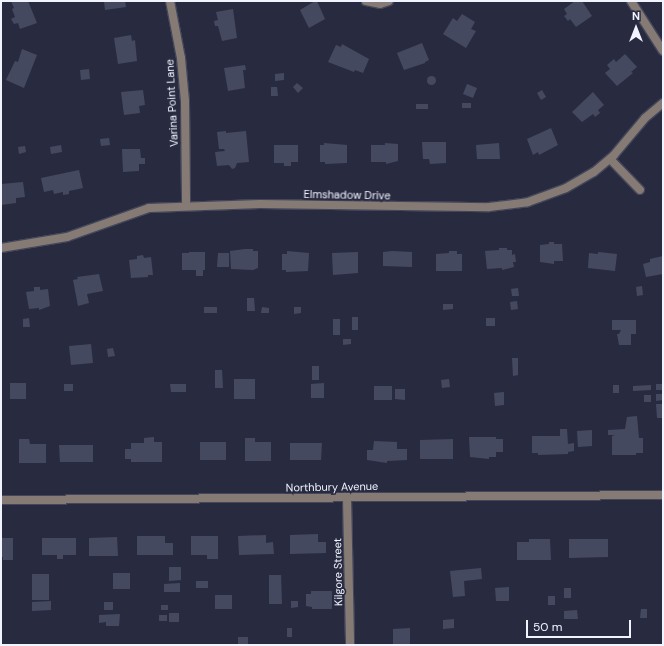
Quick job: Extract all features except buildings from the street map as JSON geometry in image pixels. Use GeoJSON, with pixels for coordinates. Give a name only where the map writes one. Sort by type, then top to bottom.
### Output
{"type":"FeatureCollection","features":[{"type":"Feature","properties":{"kind":"street","name":"Varina Point Lane"},"geometry":{"type":"LineString","coordinates":[[170,1],[181,58],[184,101],[186,205]]}},
{"type":"Feature","properties":{"kind":"street"},"geometry":{"type":"LineString","coordinates":[[366,1],[380,4],[389,1]]}},
{"type":"Feature","properties":{"kind":"street"},"geometry":{"type":"LineString","coordinates":[[631,1],[663,51]]}},
{"type":"Feature","properties":{"kind":"street","name":"Elmshadow Drive"},"geometry":{"type":"LineString","coordinates":[[1,248],[67,237],[149,208],[186,205],[260,204],[489,208],[528,202],[566,188],[594,172],[610,158],[645,118],[663,102]]}},
{"type":"Feature","properties":{"kind":"street"},"geometry":{"type":"LineString","coordinates":[[610,158],[640,190]]}},
{"type":"Feature","properties":{"kind":"street","name":"Northbury Avenue"},"geometry":{"type":"LineString","coordinates":[[1,500],[663,495]]}},
{"type":"Feature","properties":{"kind":"street","name":"Kilgore Street"},"geometry":{"type":"LineString","coordinates":[[347,498],[350,645]]}}]}
